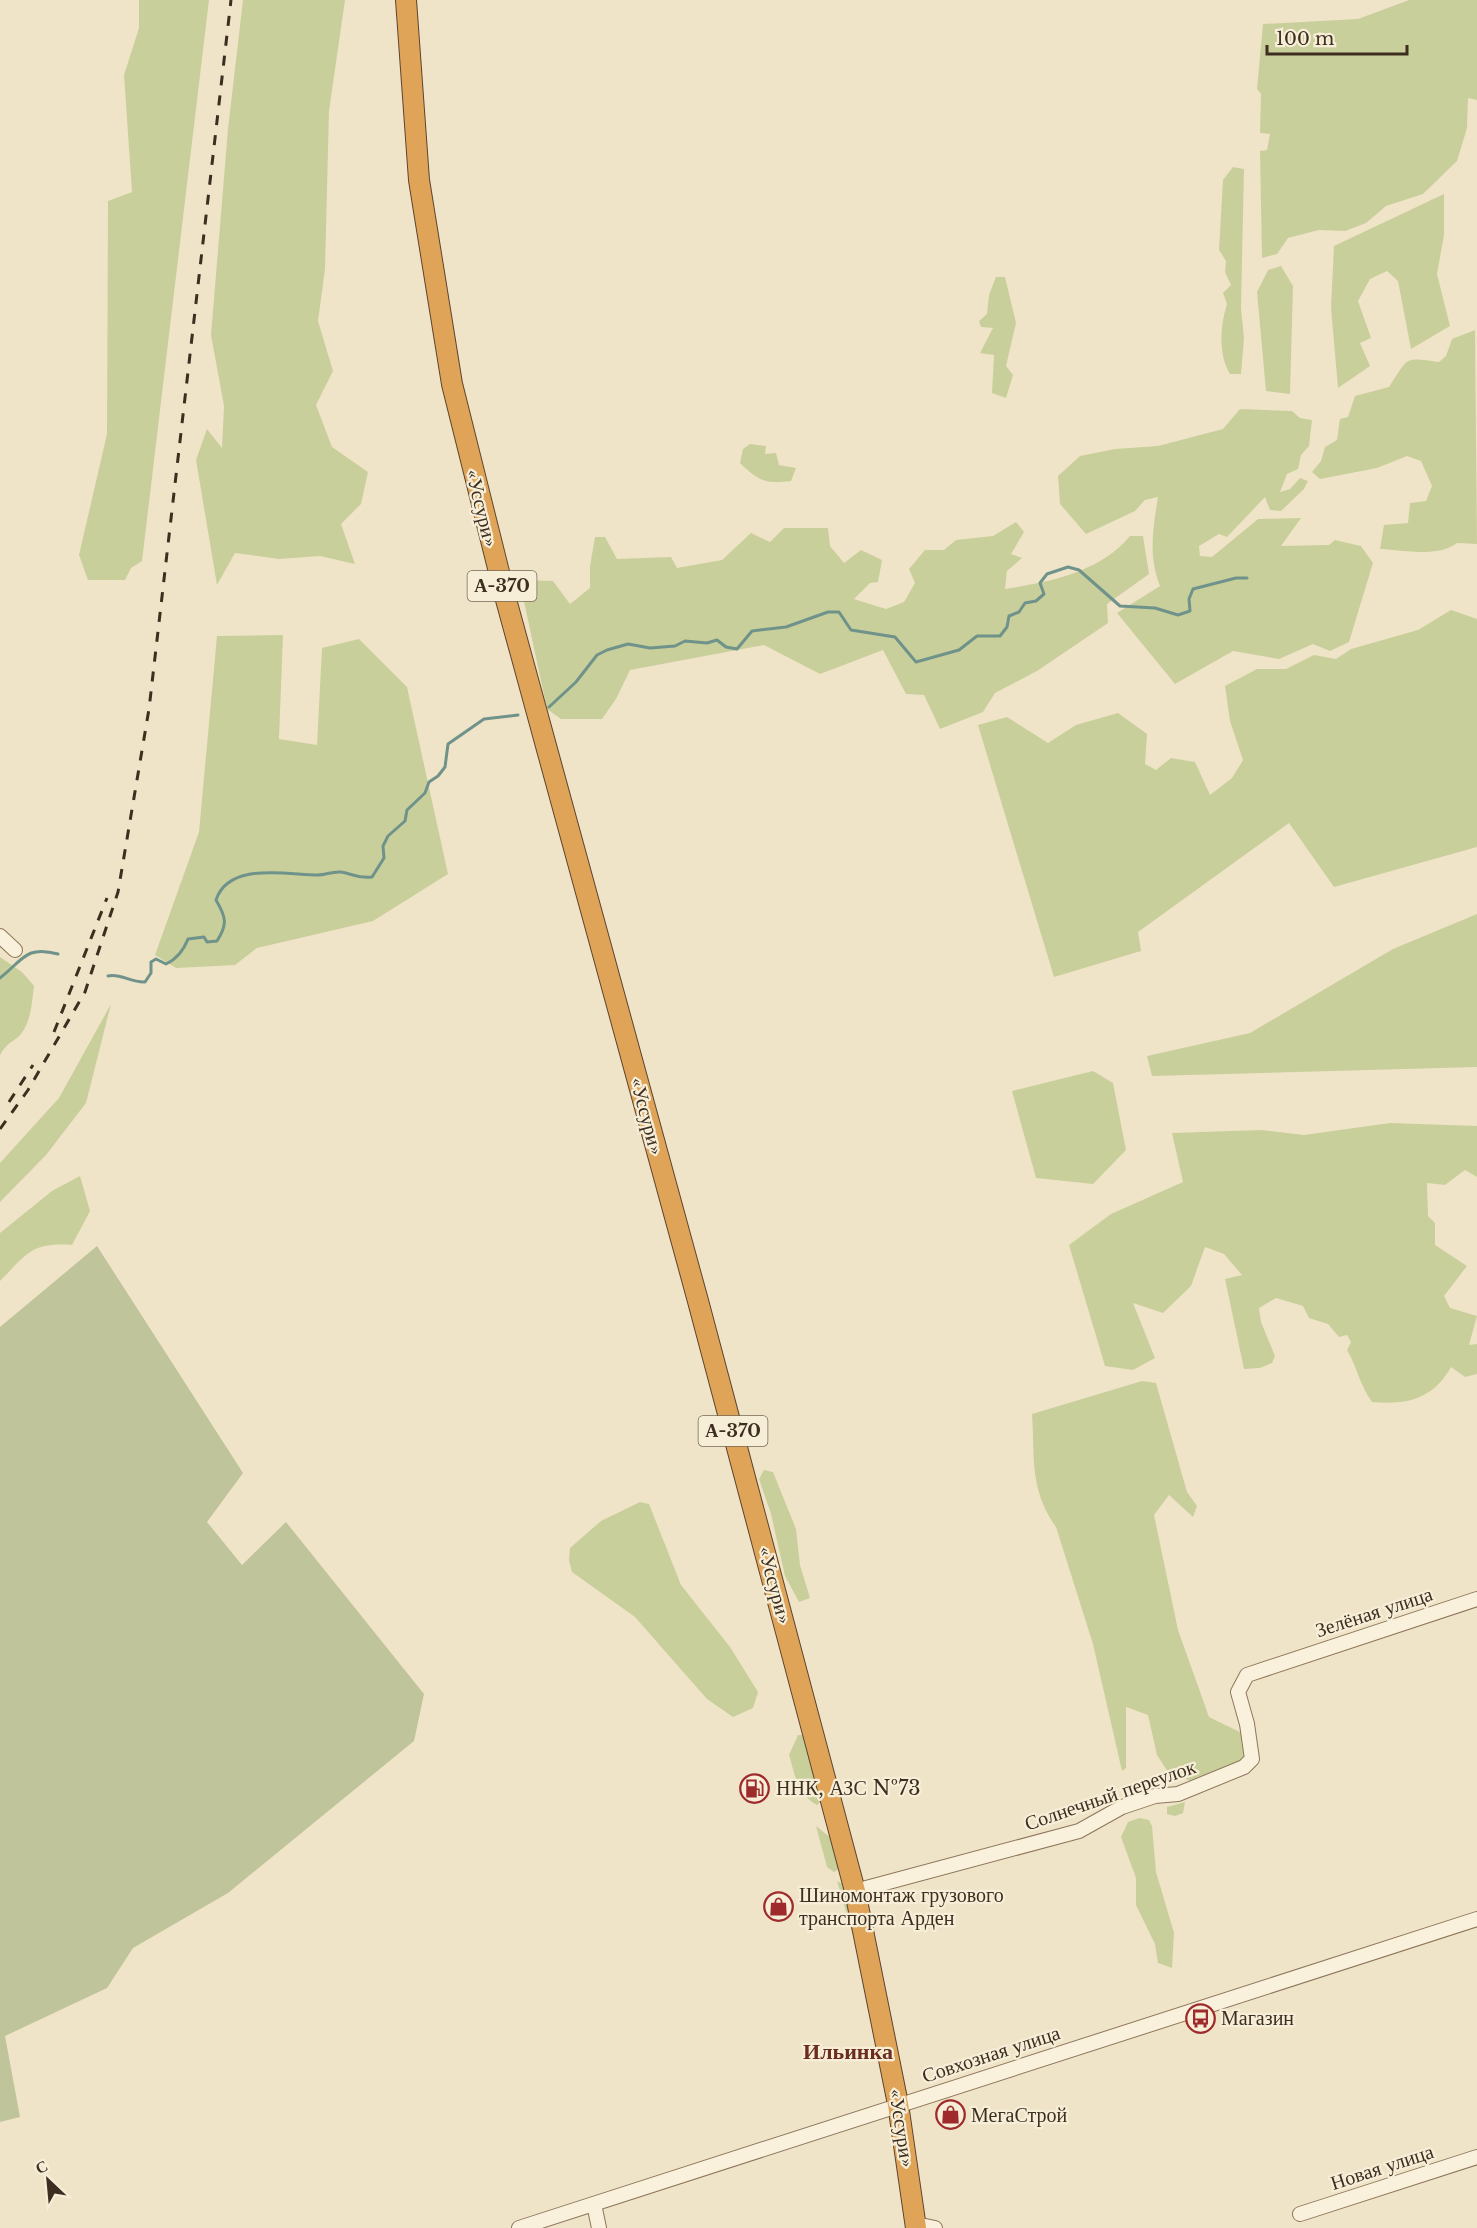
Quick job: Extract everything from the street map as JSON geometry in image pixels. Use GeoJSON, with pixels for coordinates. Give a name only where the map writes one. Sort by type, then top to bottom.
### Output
{"type":"FeatureCollection","features":[{"type":"Feature","properties":{"kind":"highway","name":"«Уссури»"},"geometry":{"type":"LineString","coordinates":[[406,0],[419,180],[446,350],[471,468],[707,1335],[855,1892],[898,2104],[916,2226]]}},
{"type":"Feature","properties":{"kind":"street"},"geometry":{"type":"LineString","coordinates":[[0,936],[15,950]]}},
{"type":"Feature","properties":{"kind":"street","name":"Зелёная улица"},"geometry":{"type":"LineString","coordinates":[[1283,1662],[1477,1599]]}},
{"type":"Feature","properties":{"kind":"street","name":"Солнечный переулок"},"geometry":{"type":"LineString","coordinates":[[855,1892],[1079,1831],[1122,1807],[1155,1796],[1178,1794],[1244,1767],[1252,1759],[1247,1724],[1238,1692],[1247,1675],[1283,1662]]}},
{"type":"Feature","properties":{"kind":"street","name":"Совхозная улица"},"geometry":{"type":"LineString","coordinates":[[519,2228],[1477,1919]]}},
{"type":"Feature","properties":{"kind":"street","name":"Новая улица"},"geometry":{"type":"LineString","coordinates":[[1300,2214],[1477,2157]]}},
{"type":"Feature","properties":{"kind":"street"},"geometry":{"type":"LineString","coordinates":[[594,2204],[599,2228]]}},
{"type":"Feature","properties":{"kind":"street"},"geometry":{"type":"LineString","coordinates":[[916,2226],[936,2228]]}},
{"type":"Feature","properties":{"kind":"green space"},"geometry":{"type":"Polygon","coordinates":[[[139,0],[209,0],[142,561],[131,568],[125,580],[88,580],[79,555],[107,434],[108,201],[132,192],[124,75],[139,28],[139,0]]]}},
{"type":"Feature","properties":{"kind":"green space"},"geometry":{"type":"Polygon","coordinates":[[[243,0],[345,0],[329,111],[325,269],[318,321],[333,371],[316,405],[332,447],[368,472],[361,504],[341,524],[355,564],[320,556],[279,559],[235,553],[217,585],[196,460],[207,429],[222,448],[224,406],[211,335],[228,129],[243,0]]]}},
{"type":"Feature","properties":{"kind":"green space"},"geometry":{"type":"Polygon","coordinates":[[[1409,0],[1477,0],[1477,100],[1468,98],[1467,128],[1457,161],[1423,194],[1386,206],[1366,223],[1345,231],[1319,230],[1288,238],[1277,254],[1262,258],[1260,151],[1267,150],[1270,134],[1260,133],[1261,94],[1257,89],[1263,24],[1358,19],[1409,0]]]}},
{"type":"Feature","properties":{"kind":"green space"},"geometry":{"type":"Polygon","coordinates":[[[1233,167],[1244,169],[1241,308],[1244,338],[1241,374],[1230,374],[1223,358],[1221,340],[1227,304],[1223,293],[1231,285],[1225,272],[1226,261],[1219,250],[1223,180],[1233,167]]]}},
{"type":"Feature","properties":{"kind":"green space"},"geometry":{"type":"Polygon","coordinates":[[[1444,194],[1444,235],[1437,274],[1450,326],[1411,349],[1398,281],[1387,271],[1370,279],[1358,301],[1371,338],[1360,343],[1370,366],[1338,388],[1331,308],[1334,246],[1444,194]]]}},
{"type":"Feature","properties":{"kind":"green space"},"geometry":{"type":"Polygon","coordinates":[[[1281,266],[1293,286],[1290,394],[1266,391],[1257,292],[1268,270],[1281,266]]]}},
{"type":"Feature","properties":{"kind":"green space"},"geometry":{"type":"Polygon","coordinates":[[[996,277],[1005,277],[1016,323],[1006,366],[1013,375],[1006,398],[992,393],[994,355],[980,353],[993,328],[981,327],[979,321],[987,314],[989,295],[996,277]]]}},
{"type":"Feature","properties":{"kind":"green space"},"geometry":{"type":"Polygon","coordinates":[[[1475,330],[1477,544],[1457,543],[1449,548],[1430,552],[1380,549],[1384,525],[1408,523],[1410,503],[1426,501],[1432,486],[1421,461],[1407,456],[1377,468],[1320,479],[1312,472],[1321,461],[1325,447],[1337,440],[1340,419],[1348,417],[1355,396],[1389,387],[1408,361],[1439,362],[1446,356],[1452,339],[1475,330]]]}},
{"type":"Feature","properties":{"kind":"green space"},"geometry":{"type":"Polygon","coordinates":[[[1240,409],[1292,411],[1300,418],[1312,420],[1309,446],[1301,455],[1298,469],[1287,474],[1280,492],[1290,489],[1300,478],[1308,481],[1304,489],[1281,511],[1270,510],[1265,497],[1227,537],[1219,534],[1199,546],[1200,556],[1212,557],[1258,519],[1301,518],[1281,546],[1329,545],[1335,540],[1361,546],[1373,563],[1349,642],[1330,651],[1313,644],[1279,659],[1233,651],[1175,684],[1117,613],[1160,586],[1153,553],[1153,531],[1158,497],[1145,500],[1135,511],[1086,534],[1060,504],[1058,476],[1080,456],[1115,449],[1158,446],[1223,429],[1240,409]]]}},
{"type":"Feature","properties":{"kind":"green space"},"geometry":{"type":"Polygon","coordinates":[[[750,444],[766,446],[765,454],[776,453],[779,465],[796,468],[791,481],[762,480],[740,463],[743,449],[750,444]]]}},
{"type":"Feature","properties":{"kind":"green space"},"geometry":{"type":"Polygon","coordinates":[[[1016,522],[1024,532],[1011,554],[1022,558],[1007,571],[1005,589],[1056,579],[1089,567],[1118,548],[1130,536],[1143,536],[1149,574],[1107,604],[1108,623],[1037,671],[995,693],[983,712],[940,729],[924,695],[906,694],[883,650],[820,674],[764,645],[630,670],[616,699],[602,719],[561,719],[547,709],[522,592],[523,580],[553,581],[570,604],[590,588],[590,566],[595,537],[605,537],[617,559],[671,557],[677,568],[722,560],[751,533],[770,542],[784,528],[828,528],[830,546],[844,563],[861,550],[882,560],[878,582],[870,583],[854,599],[886,609],[904,602],[915,583],[909,569],[925,550],[944,550],[956,540],[993,536],[1016,522]]]}},
{"type":"Feature","properties":{"kind":"green space"},"geometry":{"type":"Polygon","coordinates":[[[1451,610],[1477,619],[1477,847],[1334,887],[1289,823],[1138,932],[1141,951],[1054,977],[978,725],[1007,717],[1048,743],[1076,725],[1118,713],[1147,734],[1145,764],[1156,770],[1171,758],[1195,762],[1210,795],[1232,778],[1243,760],[1230,721],[1225,686],[1257,669],[1286,669],[1314,655],[1336,659],[1351,649],[1418,630],[1451,610]]]}},
{"type":"Feature","properties":{"kind":"green space"},"geometry":{"type":"Polygon","coordinates":[[[283,635],[279,739],[317,745],[322,648],[359,639],[407,687],[448,874],[373,921],[257,948],[235,965],[176,968],[155,955],[199,832],[217,636],[283,635]]]}},
{"type":"Feature","properties":{"kind":"green space"},"geometry":{"type":"Polygon","coordinates":[[[1477,914],[1477,1067],[1152,1076],[1147,1056],[1250,1033],[1393,949],[1477,914]]]}},
{"type":"Feature","properties":{"kind":"green space"},"geometry":{"type":"Polygon","coordinates":[[[0,957],[22,972],[34,986],[26,1025],[19,1036],[0,1055],[0,957]]]}},
{"type":"Feature","properties":{"kind":"green space"},"geometry":{"type":"Polygon","coordinates":[[[111,1004],[86,1103],[46,1155],[0,1202],[0,1163],[59,1098],[111,1004]]]}},
{"type":"Feature","properties":{"kind":"green space"},"geometry":{"type":"Polygon","coordinates":[[[1093,1071],[1113,1083],[1126,1150],[1093,1184],[1036,1178],[1012,1091],[1093,1071]]]}},
{"type":"Feature","properties":{"kind":"green space"},"geometry":{"type":"Polygon","coordinates":[[[1390,1123],[1477,1126],[1477,1177],[1465,1170],[1445,1185],[1427,1183],[1428,1216],[1435,1223],[1435,1245],[1467,1266],[1444,1296],[1450,1308],[1477,1316],[1469,1345],[1477,1344],[1477,1374],[1465,1377],[1451,1367],[1436,1386],[1418,1398],[1397,1402],[1372,1402],[1364,1390],[1347,1350],[1351,1342],[1347,1335],[1339,1337],[1328,1324],[1309,1318],[1303,1306],[1276,1298],[1259,1308],[1261,1322],[1275,1356],[1272,1363],[1260,1368],[1244,1369],[1225,1279],[1242,1275],[1224,1254],[1205,1247],[1191,1286],[1163,1313],[1133,1303],[1155,1358],[1133,1370],[1105,1366],[1069,1245],[1111,1214],[1183,1182],[1172,1133],[1261,1130],[1304,1135],[1390,1123]]]}},
{"type":"Feature","properties":{"kind":"green space"},"geometry":{"type":"Polygon","coordinates":[[[80,1176],[90,1211],[72,1245],[38,1248],[24,1257],[0,1281],[0,1233],[52,1191],[80,1176]]]}},
{"type":"Feature","properties":{"kind":"green space"},"geometry":{"type":"Polygon","coordinates":[[[97,1246],[243,1473],[207,1522],[242,1565],[286,1522],[424,1694],[414,1741],[228,1893],[133,1948],[107,1988],[5,2036],[20,2117],[0,2122],[0,1327],[97,1246]]]}},
{"type":"Feature","properties":{"kind":"green space"},"geometry":{"type":"Polygon","coordinates":[[[1142,1381],[1156,1383],[1187,1492],[1197,1506],[1193,1517],[1169,1495],[1154,1515],[1178,1630],[1209,1717],[1244,1734],[1245,1755],[1232,1768],[1196,1783],[1168,1772],[1157,1755],[1148,1715],[1126,1707],[1126,1768],[1122,1771],[1093,1644],[1056,1527],[1041,1499],[1035,1473],[1032,1414],[1142,1381]]]}},
{"type":"Feature","properties":{"kind":"green space"},"geometry":{"type":"Polygon","coordinates":[[[764,1470],[773,1472],[796,1529],[800,1565],[810,1598],[799,1602],[785,1576],[771,1514],[759,1479],[764,1470]]]}},
{"type":"Feature","properties":{"kind":"green space"},"geometry":{"type":"Polygon","coordinates":[[[640,1502],[649,1504],[681,1585],[730,1647],[758,1692],[753,1708],[733,1717],[707,1699],[635,1617],[572,1572],[569,1560],[570,1548],[601,1521],[640,1502]]]}},
{"type":"Feature","properties":{"kind":"green space"},"geometry":{"type":"Polygon","coordinates":[[[798,1735],[804,1735],[822,1800],[817,1805],[810,1801],[801,1790],[789,1755],[798,1735]]]}},
{"type":"Feature","properties":{"kind":"green space"},"geometry":{"type":"Polygon","coordinates":[[[1185,1802],[1183,1813],[1175,1816],[1167,1814],[1167,1807],[1185,1802]]]}},
{"type":"Feature","properties":{"kind":"green space"},"geometry":{"type":"Polygon","coordinates":[[[1139,1818],[1149,1820],[1152,1826],[1156,1872],[1174,1933],[1172,1968],[1158,1963],[1155,1944],[1136,1905],[1136,1878],[1121,1837],[1128,1822],[1139,1818]]]}},
{"type":"Feature","properties":{"kind":"green space"},"geometry":{"type":"Polygon","coordinates":[[[816,1826],[831,1838],[842,1867],[834,1872],[827,1867],[816,1826]]]}},
{"type":"Feature","properties":{"kind":"green space"},"geometry":{"type":"Polygon","coordinates":[[[837,1881],[849,1887],[857,1949],[837,1881]]]}},
{"type":"Feature","properties":{"kind":"waterway"},"geometry":{"type":"LineString","coordinates":[[549,707],[576,682],[597,655],[628,644],[650,648],[675,646],[685,641],[707,643],[717,640],[726,647],[737,649],[752,631],[786,627],[828,612],[839,612],[851,630],[895,637],[916,662],[959,650],[977,636],[1000,636],[1007,627],[1009,616],[1019,612],[1025,603],[1036,601],[1044,594],[1040,583],[1047,574],[1068,567],[1079,570],[1120,606],[1155,608],[1178,615],[1190,611],[1189,599],[1193,589],[1236,578],[1247,578]]}},
{"type":"Feature","properties":{"kind":"waterway"},"geometry":{"type":"LineString","coordinates":[[108,976],[145,982],[151,973],[151,962],[156,959],[166,964],[170,962],[180,953],[188,939],[204,937],[207,942],[217,941],[223,930],[224,921],[216,900],[223,888],[233,880],[246,875],[261,873],[318,875],[338,872],[372,877],[384,858],[383,846],[388,836],[405,821],[407,810],[425,793],[429,782],[445,767],[448,744],[484,719],[518,715]]}},
{"type":"Feature","properties":{"kind":"waterway"},"geometry":{"type":"LineString","coordinates":[[0,978],[20,960],[32,953],[39,951],[58,954]]}},
{"type":"Feature","properties":{"kind":"railway"},"geometry":{"type":"LineString","coordinates":[[0,1129],[28,1090],[85,992],[118,892],[149,709],[231,0]]}},
{"type":"Feature","properties":{"kind":"railway"},"geometry":{"type":"LineString","coordinates":[[54,1032],[107,898]]}},
{"type":"Feature","properties":{"kind":"railway"},"geometry":{"type":"LineString","coordinates":[[9,1102],[33,1065]]}},
{"type":"Feature","properties":{"kind":"place","name":"ННК, АЗС №73"},"geometry":{"type":"Point","coordinates":[755,1788]}},
{"type":"Feature","properties":{"kind":"place","name":"Шиномонтаж грузового транспорта Арден"},"geometry":{"type":"Point","coordinates":[778,1907]}},
{"type":"Feature","properties":{"kind":"place","name":"Магазин"},"geometry":{"type":"Point","coordinates":[1200,2018]}},
{"type":"Feature","properties":{"kind":"place","name":"МегаСтрой"},"geometry":{"type":"Point","coordinates":[950,2115]}},
{"type":"Feature","properties":{"kind":"district","name":"Ильинка"},"geometry":{"type":"Point","coordinates":[848,2051]}}]}
